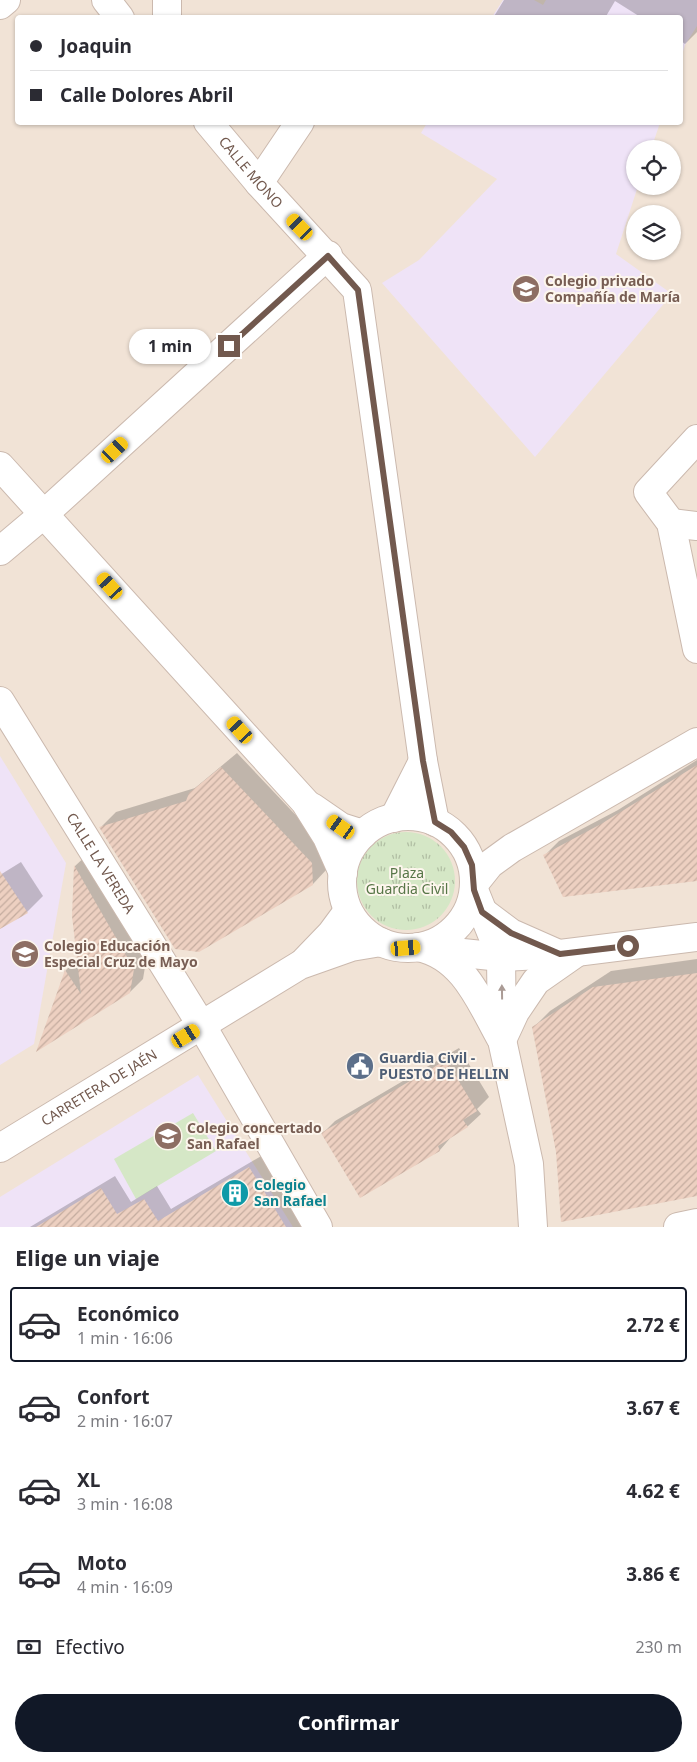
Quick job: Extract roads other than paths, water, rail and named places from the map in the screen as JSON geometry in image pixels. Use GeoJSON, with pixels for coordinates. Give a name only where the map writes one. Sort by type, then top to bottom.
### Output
{"type":"FeatureCollection","features":[{"type":"Feature","properties":{"kind":"street"},"geometry":{"type":"LineString","coordinates":[[0,5],[6,0]]}},
{"type":"Feature","properties":{"kind":"street"},"geometry":{"type":"LineString","coordinates":[[106,0],[118,15]]}},
{"type":"Feature","properties":{"kind":"street"},"geometry":{"type":"LineString","coordinates":[[167,0],[167,15]]}},
{"type":"Feature","properties":{"kind":"street","name":"CALLE MONO"},"geometry":{"type":"LineString","coordinates":[[211,125],[259,183],[358,290],[423,761],[435,822]]}},
{"type":"Feature","properties":{"kind":"street"},"geometry":{"type":"LineString","coordinates":[[259,183],[298,125]]}},
{"type":"Feature","properties":{"kind":"street"},"geometry":{"type":"LineString","coordinates":[[0,551],[44,514],[328,256]]}},
{"type":"Feature","properties":{"kind":"street"},"geometry":{"type":"LineString","coordinates":[[697,439],[648,492],[684,525],[697,649]]}},
{"type":"Feature","properties":{"kind":"street"},"geometry":{"type":"LineString","coordinates":[[0,466],[305,802],[327,838],[343,873]]}},
{"type":"Feature","properties":{"kind":"street","name":"CALLE LA VEREDA"},"geometry":{"type":"LineString","coordinates":[[0,702],[202,1026],[318,1227]]}},
{"type":"Feature","properties":{"kind":"street"},"geometry":{"type":"LineString","coordinates":[[426,949],[445,937],[464,917],[477,895],[490,864],[512,848],[697,742]]}},
{"type":"Feature","properties":{"kind":"street"},"geometry":{"type":"LineString","coordinates":[[394,818],[423,761]]}},
{"type":"Feature","properties":{"kind":"street"},"geometry":{"type":"LineString","coordinates":[[305,802],[341,827],[363,834]]}},
{"type":"Feature","properties":{"kind":"street"},"geometry":{"type":"LineString","coordinates":[[533,1227],[529,1164],[502,1040],[501,957],[477,895],[472,865],[464,847],[451,832],[435,822],[414,816],[394,818],[377,824],[363,834],[353,846],[343,873],[343,893],[348,911],[368,934],[381,942],[406,948],[501,957],[568,954],[697,937]]}},
{"type":"Feature","properties":{"kind":"street"},"geometry":{"type":"LineString","coordinates":[[464,847],[479,854],[496,854],[512,848]]}},
{"type":"Feature","properties":{"kind":"street"},"geometry":{"type":"LineString","coordinates":[[477,895],[511,933],[568,954]]}},
{"type":"Feature","properties":{"kind":"street","name":"CARRETERA DE JAÉN"},"geometry":{"type":"LineString","coordinates":[[300,965],[331,934],[348,911]]}},
{"type":"Feature","properties":{"kind":"street","name":"CARRETERA DE JAÉN"},"geometry":{"type":"LineString","coordinates":[[0,1148],[300,965],[351,947],[381,942]]}},
{"type":"Feature","properties":{"kind":"street"},"geometry":{"type":"LineString","coordinates":[[426,949],[448,960],[470,983],[502,1040]]}},
{"type":"Feature","properties":{"kind":"street"},"geometry":{"type":"LineString","coordinates":[[502,1040],[515,1012],[536,981],[568,954]]}},
{"type":"Feature","properties":{"kind":"street"},"geometry":{"type":"LineString","coordinates":[[678,1227],[697,1223]]}},
{"type":"Feature","properties":{"kind":"place","name":"Colegio privado Compañía de María"},"geometry":{"type":"Point","coordinates":[526,289]}},
{"type":"Feature","properties":{"kind":"place","name":"Colegio Educación Especial Cruz de Mayo"},"geometry":{"type":"Point","coordinates":[25,954]}},
{"type":"Feature","properties":{"kind":"place","name":"Guardia Civil - PUESTO DE HELLIN"},"geometry":{"type":"Point","coordinates":[360,1066]}},
{"type":"Feature","properties":{"kind":"place","name":"Colegio concertado San Rafael"},"geometry":{"type":"Point","coordinates":[168,1136]}},
{"type":"Feature","properties":{"kind":"place","name":"Colegio San Rafael"},"geometry":{"type":"Point","coordinates":[235,1193]}},
{"type":"Feature","properties":{"kind":"park label","name":"Plaza Guardia Civil"},"geometry":{"type":"Point","coordinates":[407,882]}}]}
